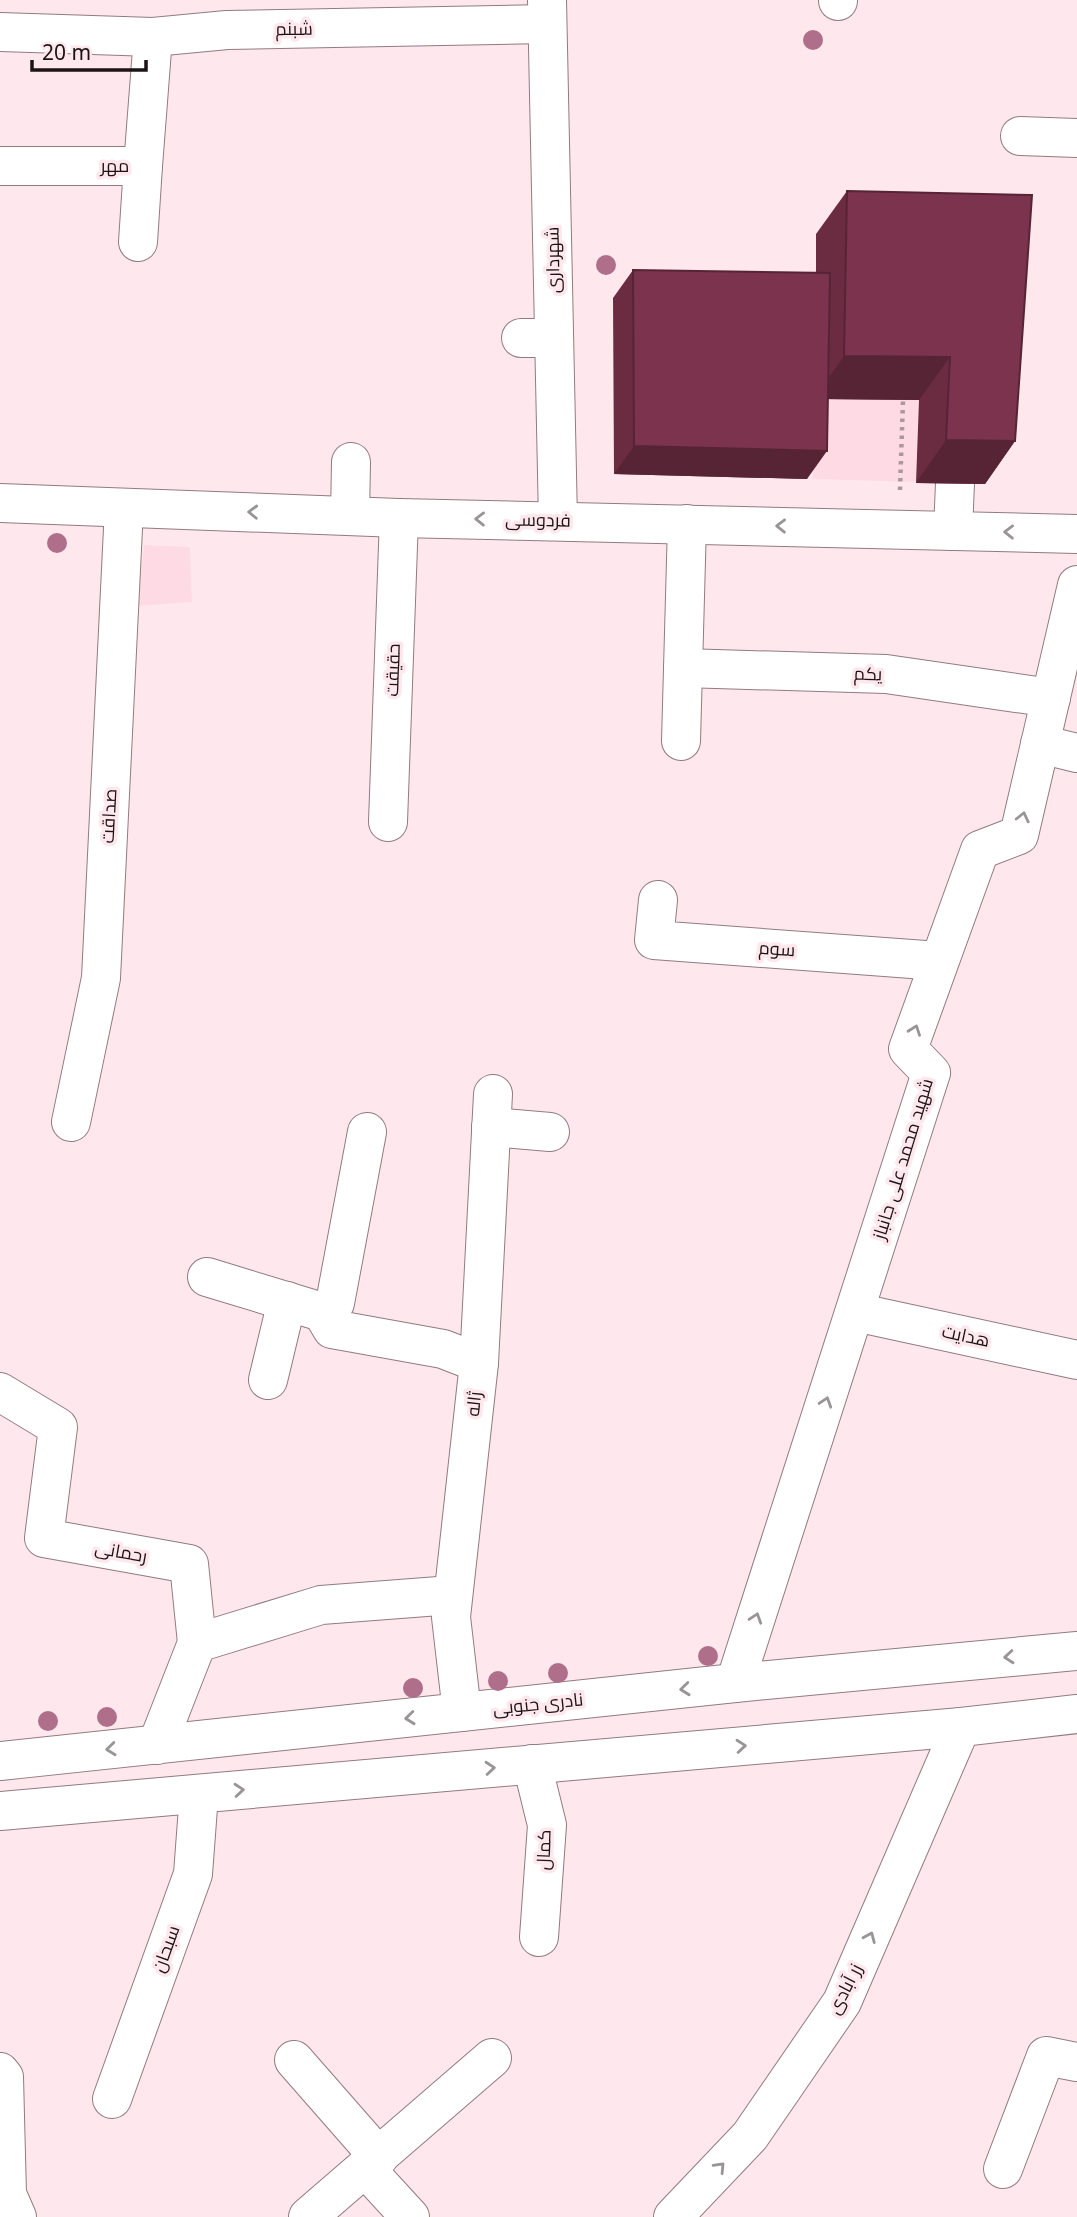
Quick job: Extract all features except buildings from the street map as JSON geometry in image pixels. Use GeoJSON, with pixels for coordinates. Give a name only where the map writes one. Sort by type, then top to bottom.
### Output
{"type":"FeatureCollection","features":[{"type":"Feature","properties":{"kind":"street","name":"شبنم"},"geometry":{"type":"LineString","coordinates":[[0,32],[153,37],[227,30],[273,15],[547,12]]}},
{"type":"Feature","properties":{"kind":"street","name":"شهرداری"},"geometry":{"type":"LineString","coordinates":[[547,12],[538,338],[558,521]]}},
{"type":"Feature","properties":{"kind":"street","name":"مهر"},"geometry":{"type":"LineString","coordinates":[[0,166],[143,166],[153,37]]}},
{"type":"Feature","properties":{"kind":"street"},"geometry":{"type":"LineString","coordinates":[[1020,136],[1077,138]]}},
{"type":"Feature","properties":{"kind":"street"},"geometry":{"type":"LineString","coordinates":[[138,242],[143,166]]}},
{"type":"Feature","properties":{"kind":"street"},"geometry":{"type":"LineString","coordinates":[[350,516],[351,462]]}},
{"type":"Feature","properties":{"kind":"street"},"geometry":{"type":"LineString","coordinates":[[953,531],[955,483]]}},
{"type":"Feature","properties":{"kind":"street","name":"فردوسی"},"geometry":{"type":"LineString","coordinates":[[0,503],[399,518],[1077,534]]}},
{"type":"Feature","properties":{"kind":"street","name":"صداقت"},"geometry":{"type":"LineString","coordinates":[[71,1122],[101,978],[124,508]]}},
{"type":"Feature","properties":{"kind":"street","name":"حقیقت"},"geometry":{"type":"LineString","coordinates":[[388,822],[399,518]]}},
{"type":"Feature","properties":{"kind":"street"},"geometry":{"type":"LineString","coordinates":[[681,741],[687,524]]}},
{"type":"Feature","properties":{"kind":"street","name":"شهید محمد علی جانباز"},"geometry":{"type":"LineString","coordinates":[[735,1683],[931,1073],[908,1049],[980,850],[1019,835],[1077,585]]}},
{"type":"Feature","properties":{"kind":"street","name":"یکم"},"geometry":{"type":"LineString","coordinates":[[683,668],[886,674],[1051,698]]}},
{"type":"Feature","properties":{"kind":"street"},"geometry":{"type":"LineString","coordinates":[[1040,744],[1077,753]]}},
{"type":"Feature","properties":{"kind":"street","name":"سوم"},"geometry":{"type":"LineString","coordinates":[[657,900],[653,940],[939,961]]}},
{"type":"Feature","properties":{"kind":"street","name":"ژاله"},"geometry":{"type":"LineString","coordinates":[[463,1712],[451,1617],[452,1595],[479,1363],[492,1111],[550,1132]]}},
{"type":"Feature","properties":{"kind":"street"},"geometry":{"type":"LineString","coordinates":[[207,1277],[304,1306],[335,1303],[367,1132]]}},
{"type":"Feature","properties":{"kind":"street"},"geometry":{"type":"LineString","coordinates":[[304,1306],[332,1329],[443,1349],[479,1363]]}},
{"type":"Feature","properties":{"kind":"street"},"geometry":{"type":"LineString","coordinates":[[268,1380],[304,1306]]}},
{"type":"Feature","properties":{"kind":"street","name":"هدایت"},"geometry":{"type":"LineString","coordinates":[[855,1311],[1077,1360]]}},
{"type":"Feature","properties":{"kind":"street","name":"رحمانی"},"geometry":{"type":"LineString","coordinates":[[0,1392],[58,1427],[44,1538],[189,1564],[197,1643],[157,1745]]}},
{"type":"Feature","properties":{"kind":"street"},"geometry":{"type":"LineString","coordinates":[[197,1643],[321,1605],[452,1595]]}},
{"type":"Feature","properties":{"kind":"street","name":"نادری جنوبی"},"geometry":{"type":"LineString","coordinates":[[0,1761],[735,1683],[1077,1651]]}},
{"type":"Feature","properties":{"kind":"street"},"geometry":{"type":"LineString","coordinates":[[0,1811],[961,1727],[1077,1714]]}},
{"type":"Feature","properties":{"kind":"street","name":"زر آبادی"},"geometry":{"type":"LineString","coordinates":[[673,2217],[750,2136],[842,2002],[961,1727]]}},
{"type":"Feature","properties":{"kind":"street","name":"کمال"},"geometry":{"type":"LineString","coordinates":[[533,1764],[547,1825],[539,1937]]}},
{"type":"Feature","properties":{"kind":"street","name":"سبحان"},"geometry":{"type":"LineString","coordinates":[[112,2099],[193,1874],[199,1794]]}},
{"type":"Feature","properties":{"kind":"street"},"geometry":{"type":"LineString","coordinates":[[1003,2169],[1046,2056],[1077,2062]]}},
{"type":"Feature","properties":{"kind":"street"},"geometry":{"type":"LineString","coordinates":[[308,2217],[492,2058]]}},
{"type":"Feature","properties":{"kind":"street"},"geometry":{"type":"LineString","coordinates":[[294,2060],[410,2217]]}},
{"type":"Feature","properties":{"kind":"street"},"geometry":{"type":"LineString","coordinates":[[0,2072],[4,2077],[7,2194],[17,2217]]}},
{"type":"Feature","properties":{"kind":"path"},"geometry":{"type":"LineString","coordinates":[[899,529],[903,400]]}},
{"type":"Feature","properties":{"kind":"shaded area"},"geometry":{"type":"Polygon","coordinates":[[[1003,240],[985,484],[813,479],[814,399],[1003,240]]]}},
{"type":"Feature","properties":{"kind":"shaded area"},"geometry":{"type":"Polygon","coordinates":[[[144,545],[190,547],[192,602],[137,606],[144,545]]]}}]}
